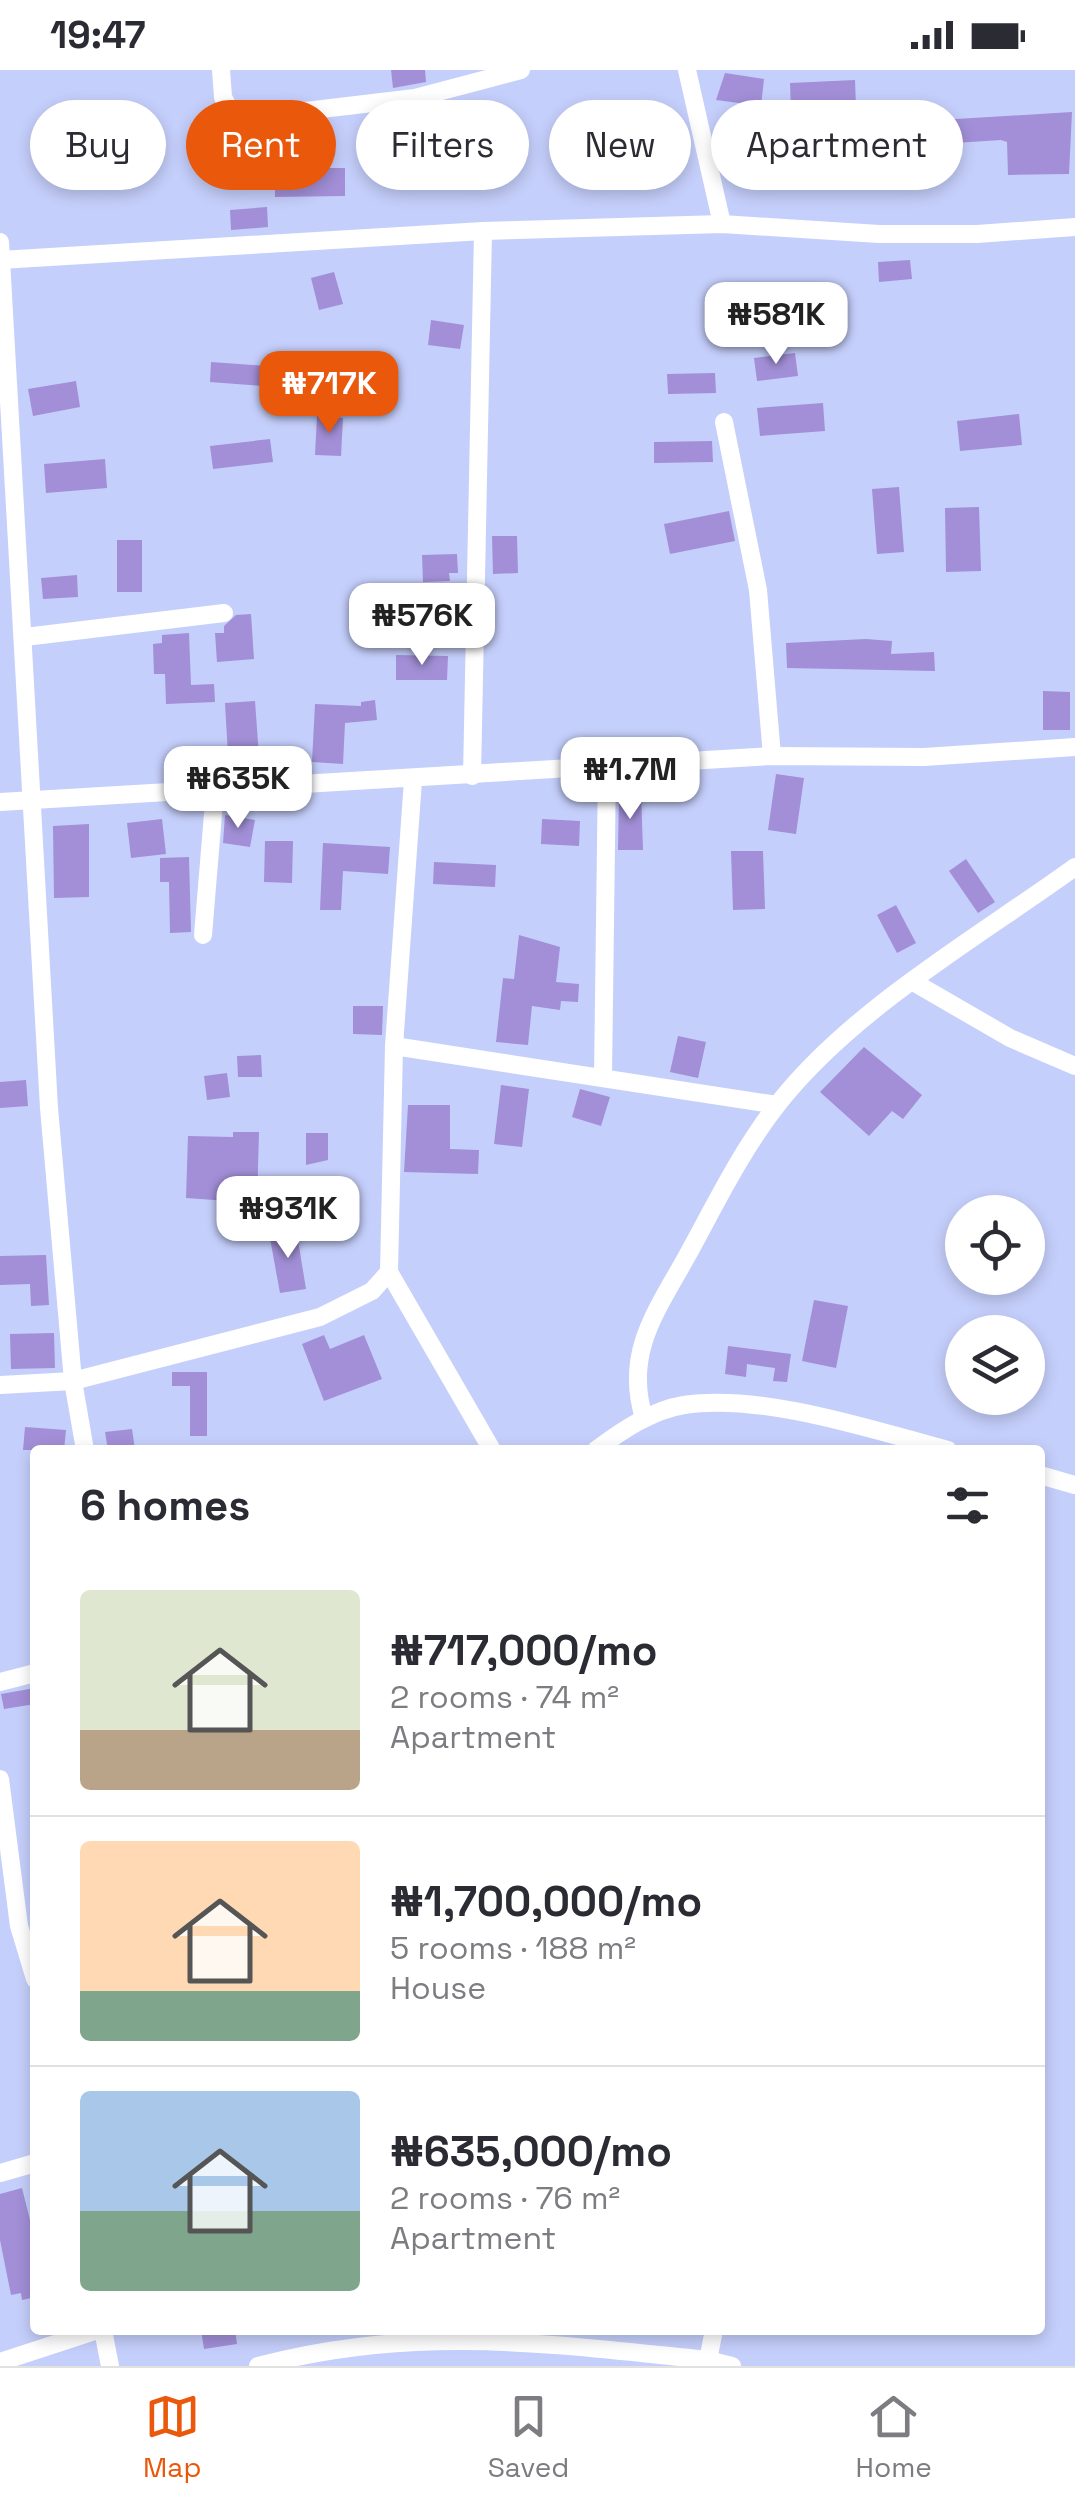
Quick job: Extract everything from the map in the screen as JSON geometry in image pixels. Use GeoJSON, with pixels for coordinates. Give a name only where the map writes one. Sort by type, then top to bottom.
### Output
{"type":"FeatureCollection","features":[{"type":"Feature","properties":{"kind":"street"},"geometry":{"type":"LineString","coordinates":[[221,70],[223,97],[230,113],[245,118],[415,98],[520,70]]}},
{"type":"Feature","properties":{"kind":"street"},"geometry":{"type":"LineString","coordinates":[[687,70],[722,224]]}},
{"type":"Feature","properties":{"kind":"street"},"geometry":{"type":"LineString","coordinates":[[85,1445],[73,1381],[49,1108],[1,254],[722,224],[879,234],[977,234],[1075,227]]}},
{"type":"Feature","properties":{"kind":"street"},"geometry":{"type":"LineString","coordinates":[[472,776],[483,231]]}},
{"type":"Feature","properties":{"kind":"street"},"geometry":{"type":"LineString","coordinates":[[724,422],[758,590],[772,756]]}},
{"type":"Feature","properties":{"kind":"street"},"geometry":{"type":"LineString","coordinates":[[25,637],[224,614]]}},
{"type":"Feature","properties":{"kind":"street"},"geometry":{"type":"LineString","coordinates":[[0,802],[772,756],[924,757],[1075,747]]}},
{"type":"Feature","properties":{"kind":"street"},"geometry":{"type":"LineString","coordinates":[[603,1076],[607,767]]}},
{"type":"Feature","properties":{"kind":"street"},"geometry":{"type":"LineString","coordinates":[[413,780],[394,1046],[388,1272],[489,1445]]}},
{"type":"Feature","properties":{"kind":"street"},"geometry":{"type":"LineString","coordinates":[[203,935],[214,790]]}},
{"type":"Feature","properties":{"kind":"street"},"geometry":{"type":"LineString","coordinates":[[644,1418],[634,1387],[636,1363],[650,1322],[737,1165],[776,1106],[816,1061],[914,983],[1075,867]]}},
{"type":"Feature","properties":{"kind":"street"},"geometry":{"type":"LineString","coordinates":[[914,983],[1010,1038],[1075,1066]]}},
{"type":"Feature","properties":{"kind":"street"},"geometry":{"type":"LineString","coordinates":[[394,1046],[776,1106]]}},
{"type":"Feature","properties":{"kind":"street"},"geometry":{"type":"LineString","coordinates":[[0,1385],[73,1381],[320,1318],[372,1291],[388,1272]]}},
{"type":"Feature","properties":{"kind":"street"},"geometry":{"type":"LineString","coordinates":[[604,1445],[644,1418],[684,1405],[824,1416],[930,1445]]}},
{"type":"Feature","properties":{"kind":"street"},"geometry":{"type":"LineString","coordinates":[[1045,1476],[1075,1484]]}},
{"type":"Feature","properties":{"kind":"street"},"geometry":{"type":"LineString","coordinates":[[0,1682],[30,1675]]}},
{"type":"Feature","properties":{"kind":"street"},"geometry":{"type":"LineString","coordinates":[[0,1779],[19,1926],[30,1962]]}},
{"type":"Feature","properties":{"kind":"street"},"geometry":{"type":"LineString","coordinates":[[0,2173],[30,2164]]}},
{"type":"Feature","properties":{"kind":"street"},"geometry":{"type":"LineString","coordinates":[[0,2362],[84,2335]]}},
{"type":"Feature","properties":{"kind":"street"},"geometry":{"type":"LineString","coordinates":[[101,2335],[110,2366]]}},
{"type":"Feature","properties":{"kind":"street"},"geometry":{"type":"LineString","coordinates":[[708,2360],[713,2335]]}},
{"type":"Feature","properties":{"kind":"street"},"geometry":{"type":"LineString","coordinates":[[258,2366],[387,2340],[489,2338],[708,2360],[732,2366]]}},
{"type":"Feature","properties":{"kind":"building"},"geometry":{"type":"Polygon","coordinates":[[[391,70],[425,70],[426,82],[393,88],[391,70]]]}},
{"type":"Feature","properties":{"kind":"building"},"geometry":{"type":"Polygon","coordinates":[[[725,73],[764,79],[762,100],[716,100],[725,73]]]}},
{"type":"Feature","properties":{"kind":"building"},"geometry":{"type":"Polygon","coordinates":[[[855,80],[856,100],[791,100],[790,83],[855,80]]]}},
{"type":"Feature","properties":{"kind":"building"},"geometry":{"type":"Polygon","coordinates":[[[1072,112],[1069,174],[1008,175],[1007,142],[963,142],[963,119],[1072,112]]]}},
{"type":"Feature","properties":{"kind":"building"},"geometry":{"type":"Polygon","coordinates":[[[336,168],[345,168],[345,196],[275,197],[275,190],[336,190],[336,168]]]}},
{"type":"Feature","properties":{"kind":"building"},"geometry":{"type":"Polygon","coordinates":[[[267,207],[268,227],[231,230],[230,210],[267,207]]]}},
{"type":"Feature","properties":{"kind":"building"},"geometry":{"type":"Polygon","coordinates":[[[910,260],[912,279],[879,282],[878,262],[910,260]]]}},
{"type":"Feature","properties":{"kind":"building"},"geometry":{"type":"Polygon","coordinates":[[[334,272],[343,304],[319,310],[311,278],[334,272]]]}},
{"type":"Feature","properties":{"kind":"building"},"geometry":{"type":"Polygon","coordinates":[[[431,320],[464,325],[460,349],[428,345],[431,320]]]}},
{"type":"Feature","properties":{"kind":"building"},"geometry":{"type":"Polygon","coordinates":[[[795,353],[798,376],[757,381],[754,358],[795,353]]]}},
{"type":"Feature","properties":{"kind":"building"},"geometry":{"type":"Polygon","coordinates":[[[211,362],[280,367],[278,387],[210,382],[211,362]]]}},
{"type":"Feature","properties":{"kind":"building"},"geometry":{"type":"Polygon","coordinates":[[[715,373],[716,393],[668,394],[667,374],[715,373]]]}},
{"type":"Feature","properties":{"kind":"building"},"geometry":{"type":"Polygon","coordinates":[[[76,381],[80,407],[33,416],[28,389],[76,381]]]}},
{"type":"Feature","properties":{"kind":"building"},"geometry":{"type":"Polygon","coordinates":[[[823,403],[825,431],[760,436],[757,408],[823,403]]]}},
{"type":"Feature","properties":{"kind":"building"},"geometry":{"type":"Polygon","coordinates":[[[1019,414],[1022,445],[960,451],[957,421],[1019,414]]]}},
{"type":"Feature","properties":{"kind":"building"},"geometry":{"type":"Polygon","coordinates":[[[317,416],[343,418],[341,456],[315,455],[317,416]]]}},
{"type":"Feature","properties":{"kind":"building"},"geometry":{"type":"Polygon","coordinates":[[[270,439],[273,462],[213,469],[210,446],[270,439]]]}},
{"type":"Feature","properties":{"kind":"building"},"geometry":{"type":"Polygon","coordinates":[[[712,441],[713,462],[654,463],[654,442],[712,441]]]}},
{"type":"Feature","properties":{"kind":"building"},"geometry":{"type":"Polygon","coordinates":[[[105,459],[107,488],[46,493],[44,464],[105,459]]]}},
{"type":"Feature","properties":{"kind":"building"},"geometry":{"type":"Polygon","coordinates":[[[899,487],[904,552],[877,554],[872,489],[899,487]]]}},
{"type":"Feature","properties":{"kind":"building"},"geometry":{"type":"Polygon","coordinates":[[[979,507],[981,571],[946,572],[945,508],[979,507]]]}},
{"type":"Feature","properties":{"kind":"building"},"geometry":{"type":"Polygon","coordinates":[[[729,511],[735,541],[670,554],[664,524],[729,511]]]}},
{"type":"Feature","properties":{"kind":"building"},"geometry":{"type":"Polygon","coordinates":[[[492,536],[517,536],[518,573],[493,574],[492,536]]]}},
{"type":"Feature","properties":{"kind":"building"},"geometry":{"type":"Polygon","coordinates":[[[117,540],[142,540],[142,592],[117,592],[117,540]]]}},
{"type":"Feature","properties":{"kind":"building"},"geometry":{"type":"Polygon","coordinates":[[[457,554],[458,573],[449,573],[450,581],[423,582],[422,555],[457,554]]]}},
{"type":"Feature","properties":{"kind":"building"},"geometry":{"type":"Polygon","coordinates":[[[77,575],[78,597],[43,599],[41,578],[77,575]]]}},
{"type":"Feature","properties":{"kind":"building"},"geometry":{"type":"Polygon","coordinates":[[[251,614],[254,659],[217,662],[215,633],[224,633],[224,626],[236,615],[251,614]]]}},
{"type":"Feature","properties":{"kind":"building"},"geometry":{"type":"Polygon","coordinates":[[[189,633],[191,685],[214,684],[215,702],[166,704],[165,674],[154,674],[153,644],[162,643],[162,635],[189,633]]]}},
{"type":"Feature","properties":{"kind":"building"},"geometry":{"type":"Polygon","coordinates":[[[892,641],[891,654],[934,652],[935,671],[787,668],[786,643],[892,641]]]}},
{"type":"Feature","properties":{"kind":"building"},"geometry":{"type":"Polygon","coordinates":[[[396,655],[448,656],[447,680],[396,680],[396,655]]]}},
{"type":"Feature","properties":{"kind":"building"},"geometry":{"type":"Polygon","coordinates":[[[1043,691],[1070,692],[1070,730],[1043,730],[1043,691]]]}},
{"type":"Feature","properties":{"kind":"building"},"geometry":{"type":"Polygon","coordinates":[[[375,700],[377,720],[345,723],[343,764],[312,762],[315,704],[361,706],[361,702],[375,700]]]}},
{"type":"Feature","properties":{"kind":"building"},"geometry":{"type":"Polygon","coordinates":[[[255,701],[260,771],[229,773],[225,703],[255,701]]]}},
{"type":"Feature","properties":{"kind":"building"},"geometry":{"type":"Polygon","coordinates":[[[776,774],[804,778],[796,834],[768,830],[776,774]]]}},
{"type":"Feature","properties":{"kind":"building"},"geometry":{"type":"Polygon","coordinates":[[[641,792],[643,850],[618,850],[619,793],[641,792]]]}},
{"type":"Feature","properties":{"kind":"building"},"geometry":{"type":"Polygon","coordinates":[[[225,815],[255,820],[250,847],[223,843],[225,815]]]}},
{"type":"Feature","properties":{"kind":"building"},"geometry":{"type":"Polygon","coordinates":[[[162,819],[166,854],[131,858],[127,823],[162,819]]]}},
{"type":"Feature","properties":{"kind":"building"},"geometry":{"type":"Polygon","coordinates":[[[542,819],[580,821],[579,846],[541,844],[542,819]]]}},
{"type":"Feature","properties":{"kind":"building"},"geometry":{"type":"Polygon","coordinates":[[[89,824],[89,897],[54,898],[53,826],[89,824]]]}},
{"type":"Feature","properties":{"kind":"building"},"geometry":{"type":"Polygon","coordinates":[[[265,841],[293,841],[292,883],[264,882],[265,841]]]}},
{"type":"Feature","properties":{"kind":"building"},"geometry":{"type":"Polygon","coordinates":[[[323,843],[390,847],[388,874],[343,871],[341,910],[320,910],[323,843]]]}},
{"type":"Feature","properties":{"kind":"building"},"geometry":{"type":"Polygon","coordinates":[[[731,851],[763,851],[765,909],[733,910],[731,851]]]}},
{"type":"Feature","properties":{"kind":"building"},"geometry":{"type":"Polygon","coordinates":[[[189,857],[191,932],[170,933],[169,882],[160,882],[160,858],[189,857]]]}},
{"type":"Feature","properties":{"kind":"building"},"geometry":{"type":"Polygon","coordinates":[[[966,859],[995,902],[978,913],[949,871],[966,859]]]}},
{"type":"Feature","properties":{"kind":"building"},"geometry":{"type":"Polygon","coordinates":[[[434,862],[496,865],[495,887],[433,884],[434,862]]]}},
{"type":"Feature","properties":{"kind":"building"},"geometry":{"type":"Polygon","coordinates":[[[896,905],[916,943],[897,953],[877,915],[896,905]]]}},
{"type":"Feature","properties":{"kind":"building"},"geometry":{"type":"Polygon","coordinates":[[[519,935],[560,947],[556,982],[579,984],[578,1002],[561,1001],[560,1010],[532,1006],[528,1045],[496,1042],[503,978],[514,979],[519,935]]]}},
{"type":"Feature","properties":{"kind":"building"},"geometry":{"type":"Polygon","coordinates":[[[353,1006],[383,1006],[382,1035],[353,1034],[353,1006]]]}},
{"type":"Feature","properties":{"kind":"building"},"geometry":{"type":"Polygon","coordinates":[[[678,1036],[706,1042],[698,1078],[670,1072],[678,1036]]]}},
{"type":"Feature","properties":{"kind":"building"},"geometry":{"type":"Polygon","coordinates":[[[864,1047],[922,1095],[903,1119],[892,1111],[869,1136],[820,1092],[864,1047]]]}},
{"type":"Feature","properties":{"kind":"building"},"geometry":{"type":"Polygon","coordinates":[[[261,1055],[262,1077],[238,1077],[237,1056],[261,1055]]]}},
{"type":"Feature","properties":{"kind":"building"},"geometry":{"type":"Polygon","coordinates":[[[227,1073],[230,1097],[207,1100],[204,1076],[227,1073]]]}},
{"type":"Feature","properties":{"kind":"building"},"geometry":{"type":"Polygon","coordinates":[[[26,1080],[28,1106],[0,1108],[0,1082],[26,1080]]]}},
{"type":"Feature","properties":{"kind":"building"},"geometry":{"type":"Polygon","coordinates":[[[501,1085],[529,1089],[522,1147],[494,1144],[501,1085]]]}},
{"type":"Feature","properties":{"kind":"building"},"geometry":{"type":"Polygon","coordinates":[[[580,1089],[610,1097],[601,1126],[572,1117],[580,1089]]]}},
{"type":"Feature","properties":{"kind":"building"},"geometry":{"type":"Polygon","coordinates":[[[408,1105],[450,1105],[450,1149],[479,1150],[478,1174],[404,1172],[408,1105]]]}},
{"type":"Feature","properties":{"kind":"building"},"geometry":{"type":"Polygon","coordinates":[[[233,1132],[259,1132],[257,1203],[186,1198],[188,1136],[233,1137],[233,1132]]]}},
{"type":"Feature","properties":{"kind":"building"},"geometry":{"type":"Polygon","coordinates":[[[306,1133],[328,1133],[328,1160],[306,1165],[306,1133]]]}},
{"type":"Feature","properties":{"kind":"building"},"geometry":{"type":"Polygon","coordinates":[[[296,1228],[306,1289],[280,1293],[269,1233],[296,1228]]]}},
{"type":"Feature","properties":{"kind":"building"},"geometry":{"type":"Polygon","coordinates":[[[46,1255],[49,1305],[31,1306],[30,1284],[0,1285],[0,1256],[46,1255]]]}},
{"type":"Feature","properties":{"kind":"building"},"geometry":{"type":"Polygon","coordinates":[[[814,1300],[848,1306],[836,1368],[802,1361],[814,1300]]]}},
{"type":"Feature","properties":{"kind":"building"},"geometry":{"type":"Polygon","coordinates":[[[54,1333],[55,1368],[11,1369],[10,1334],[54,1333]]]}},
{"type":"Feature","properties":{"kind":"building"},"geometry":{"type":"Polygon","coordinates":[[[324,1335],[330,1349],[364,1335],[382,1379],[324,1401],[302,1344],[324,1335]]]}},
{"type":"Feature","properties":{"kind":"building"},"geometry":{"type":"Polygon","coordinates":[[[728,1346],[791,1354],[787,1382],[773,1381],[775,1368],[747,1364],[746,1377],[725,1374],[728,1346]]]}},
{"type":"Feature","properties":{"kind":"building"},"geometry":{"type":"Polygon","coordinates":[[[172,1372],[207,1372],[207,1436],[190,1436],[190,1386],[172,1386],[172,1372]]]}},
{"type":"Feature","properties":{"kind":"building"},"geometry":{"type":"Polygon","coordinates":[[[25,1427],[66,1430],[64,1445],[30,1445],[30,1450],[23,1450],[25,1427]]]}},
{"type":"Feature","properties":{"kind":"building"},"geometry":{"type":"Polygon","coordinates":[[[132,1429],[134,1445],[107,1445],[105,1432],[132,1429]]]}},
{"type":"Feature","properties":{"kind":"building"},"geometry":{"type":"Polygon","coordinates":[[[30,1689],[30,1705],[4,1709],[1,1694],[30,1689]]]}},
{"type":"Feature","properties":{"kind":"building"},"geometry":{"type":"Polygon","coordinates":[[[22,2188],[30,2220],[30,2298],[22,2300],[21,2293],[11,2295],[0,2240],[0,2194],[22,2188]]]}},
{"type":"Feature","properties":{"kind":"building"},"geometry":{"type":"Polygon","coordinates":[[[202,2335],[236,2335],[237,2344],[204,2349],[202,2335]]]}}]}
